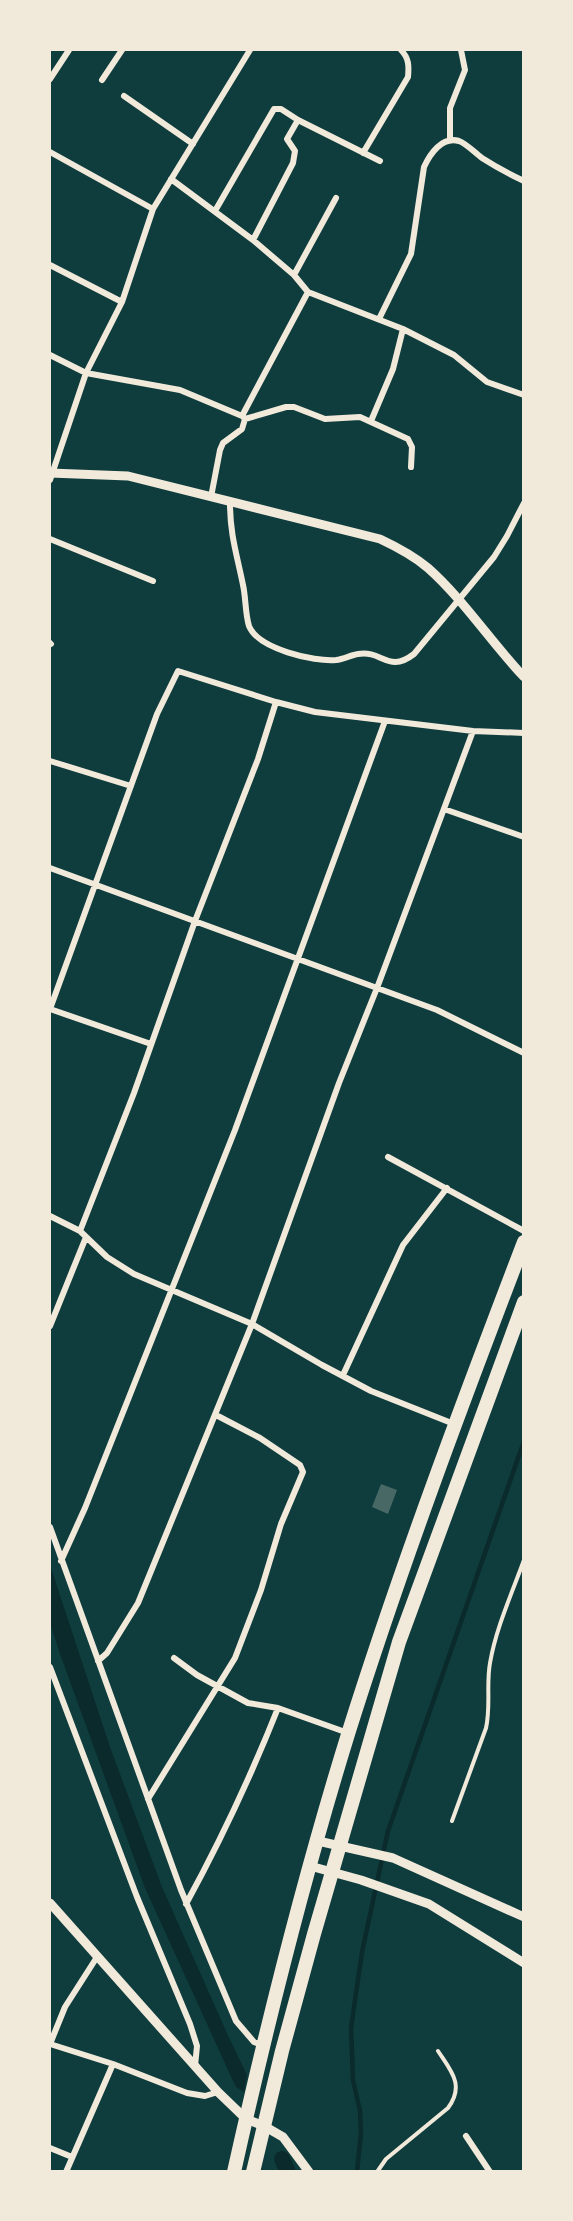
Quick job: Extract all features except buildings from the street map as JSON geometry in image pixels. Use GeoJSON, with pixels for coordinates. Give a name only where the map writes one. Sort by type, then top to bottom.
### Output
{"type":"FeatureCollection","features":[{"type":"Feature","properties":{"kind":"highway"},"geometry":{"type":"LineString","coordinates":[[234,2172],[262,2046],[310,1866],[349,1733],[454,1424],[524,1242]]}},
{"type":"Feature","properties":{"kind":"highway"},"geometry":{"type":"LineString","coordinates":[[253,2172],[277,2072],[339,1846],[399,1642],[524,1302]]}},
{"type":"Feature","properties":{"kind":"street"},"geometry":{"type":"LineString","coordinates":[[50,80],[69,50]]}},
{"type":"Feature","properties":{"kind":"street"},"geometry":{"type":"LineString","coordinates":[[102,80],[122,50]]}},
{"type":"Feature","properties":{"kind":"street"},"geometry":{"type":"LineString","coordinates":[[250,50],[153,209],[122,302],[86,373],[50,475],[128,476],[380,539],[402,550],[427,567],[524,677]]}},
{"type":"Feature","properties":{"kind":"street"},"geometry":{"type":"LineString","coordinates":[[363,153],[408,77],[409,64],[401,50]]}},
{"type":"Feature","properties":{"kind":"street"},"geometry":{"type":"LineString","coordinates":[[450,140],[450,108],[465,70],[461,50]]}},
{"type":"Feature","properties":{"kind":"street"},"geometry":{"type":"LineString","coordinates":[[124,96],[192,144]]}},
{"type":"Feature","properties":{"kind":"street"},"geometry":{"type":"LineString","coordinates":[[215,211],[274,109],[281,109],[298,120],[380,161]]}},
{"type":"Feature","properties":{"kind":"street"},"geometry":{"type":"LineString","coordinates":[[254,240],[293,164],[295,151],[287,139],[298,120]]}},
{"type":"Feature","properties":{"kind":"street"},"geometry":{"type":"LineString","coordinates":[[379,319],[411,254],[424,167],[429,156],[439,145],[450,140],[459,141],[503,172],[524,181]]}},
{"type":"Feature","properties":{"kind":"street"},"geometry":{"type":"LineString","coordinates":[[50,152],[153,209]]}},
{"type":"Feature","properties":{"kind":"street"},"geometry":{"type":"LineString","coordinates":[[171,179],[254,240],[294,275],[308,292],[403,329],[454,355],[487,382],[524,395]]}},
{"type":"Feature","properties":{"kind":"street"},"geometry":{"type":"LineString","coordinates":[[294,275],[336,198]]}},
{"type":"Feature","properties":{"kind":"street"},"geometry":{"type":"LineString","coordinates":[[50,265],[122,302]]}},
{"type":"Feature","properties":{"kind":"street"},"geometry":{"type":"LineString","coordinates":[[211,497],[223,443],[242,429],[243,418],[308,292]]}},
{"type":"Feature","properties":{"kind":"street"},"geometry":{"type":"LineString","coordinates":[[371,421],[393,369],[403,329]]}},
{"type":"Feature","properties":{"kind":"street"},"geometry":{"type":"LineString","coordinates":[[50,355],[86,373],[180,390],[243,418],[286,407],[294,407],[325,419],[360,417],[408,439],[412,447],[411,467]]}},
{"type":"Feature","properties":{"kind":"street"},"geometry":{"type":"LineString","coordinates":[[230,503],[232,537],[250,627],[259,639],[268,645],[319,659],[335,660],[364,654],[396,663],[414,654],[501,547],[524,503]]}},
{"type":"Feature","properties":{"kind":"street"},"geometry":{"type":"LineString","coordinates":[[50,539],[153,581]]}},
{"type":"Feature","properties":{"kind":"street"},"geometry":{"type":"LineString","coordinates":[[151,1044],[50,1009],[157,714],[178,671],[315,712],[473,731],[524,733]]}},
{"type":"Feature","properties":{"kind":"street"},"geometry":{"type":"LineString","coordinates":[[80,1231],[258,759],[276,702]]}},
{"type":"Feature","properties":{"kind":"street"},"geometry":{"type":"LineString","coordinates":[[61,1560],[85,1508],[235,1130],[385,721]]}},
{"type":"Feature","properties":{"kind":"street"},"geometry":{"type":"LineString","coordinates":[[98,1661],[107,1653],[138,1603],[216,1415],[473,731]]}},
{"type":"Feature","properties":{"kind":"street"},"geometry":{"type":"LineString","coordinates":[[50,761],[131,786]]}},
{"type":"Feature","properties":{"kind":"street"},"geometry":{"type":"LineString","coordinates":[[444,809],[524,837]]}},
{"type":"Feature","properties":{"kind":"street"},"geometry":{"type":"LineString","coordinates":[[50,868],[437,1011],[524,1053]]}},
{"type":"Feature","properties":{"kind":"street"},"geometry":{"type":"LineString","coordinates":[[388,1157],[524,1231]]}},
{"type":"Feature","properties":{"kind":"street"},"geometry":{"type":"LineString","coordinates":[[343,1375],[403,1245],[447,1188]]}},
{"type":"Feature","properties":{"kind":"street"},"geometry":{"type":"LineString","coordinates":[[50,1216],[80,1231],[107,1257],[134,1274],[252,1324],[371,1390],[454,1424]]}},
{"type":"Feature","properties":{"kind":"street"},"geometry":{"type":"LineString","coordinates":[[50,1326],[86,1237]]}},
{"type":"Feature","properties":{"kind":"street"},"geometry":{"type":"LineString","coordinates":[[148,1799],[235,1658],[261,1590],[280,1524],[303,1472],[300,1465],[260,1438],[216,1415]]}},
{"type":"Feature","properties":{"kind":"street"},"geometry":{"type":"LineString","coordinates":[[50,1527],[186,1904],[236,2021],[254,2042],[262,2046]]}},
{"type":"Feature","properties":{"kind":"street"},"geometry":{"type":"LineString","coordinates":[[174,1658],[217,1687],[248,1703],[278,1708],[349,1733]]}},
{"type":"Feature","properties":{"kind":"street"},"geometry":{"type":"LineString","coordinates":[[50,1667],[137,1897],[190,2024],[197,2046],[195,2066]]}},
{"type":"Feature","properties":{"kind":"street"},"geometry":{"type":"LineString","coordinates":[[186,1904],[213,1856],[253,1772],[278,1708]]}},
{"type":"Feature","properties":{"kind":"street"},"geometry":{"type":"LineString","coordinates":[[318,1841],[393,1858],[524,1917]]}},
{"type":"Feature","properties":{"kind":"street"},"geometry":{"type":"LineString","coordinates":[[310,1866],[361,1880],[429,1904],[524,1963]]}},
{"type":"Feature","properties":{"kind":"street"},"geometry":{"type":"LineString","coordinates":[[50,1903],[218,2092],[246,2119],[283,2137],[309,2172]]}},
{"type":"Feature","properties":{"kind":"street"},"geometry":{"type":"LineString","coordinates":[[97,1957],[65,2007],[50,2044],[113,2064],[187,2093],[205,2096],[218,2092]]}},
{"type":"Feature","properties":{"kind":"street"},"geometry":{"type":"LineString","coordinates":[[66,2172],[113,2064]]}},
{"type":"Feature","properties":{"kind":"street"},"geometry":{"type":"LineString","coordinates":[[466,2136],[490,2172]]}},
{"type":"Feature","properties":{"kind":"street"},"geometry":{"type":"LineString","coordinates":[[50,2148],[72,2157]]}},
{"type":"Feature","properties":{"kind":"lane"},"geometry":{"type":"LineString","coordinates":[[452,1821],[486,1728],[489,1714],[490,1663],[524,1560]]}},
{"type":"Feature","properties":{"kind":"lane"},"geometry":{"type":"LineString","coordinates":[[377,2172],[386,2159],[448,2108],[454,2100],[457,2085],[453,2074],[438,2051]]}},
{"type":"Feature","properties":{"kind":"water"},"geometry":{"type":"Polygon","coordinates":[[[50,1565],[110,1747],[162,1887],[247,2075],[244,2092],[236,2087],[233,2081],[145,1888],[50,1623],[50,1565]]]}},
{"type":"Feature","properties":{"kind":"waterway"},"geometry":{"type":"LineString","coordinates":[[357,2172],[361,2133],[360,2111],[353,2080],[351,2028],[362,1952],[388,1831],[524,1441]]}},
{"type":"Feature","properties":{"kind":"waterway"},"geometry":{"type":"LineString","coordinates":[[282,2159],[288,2172]]}}]}
